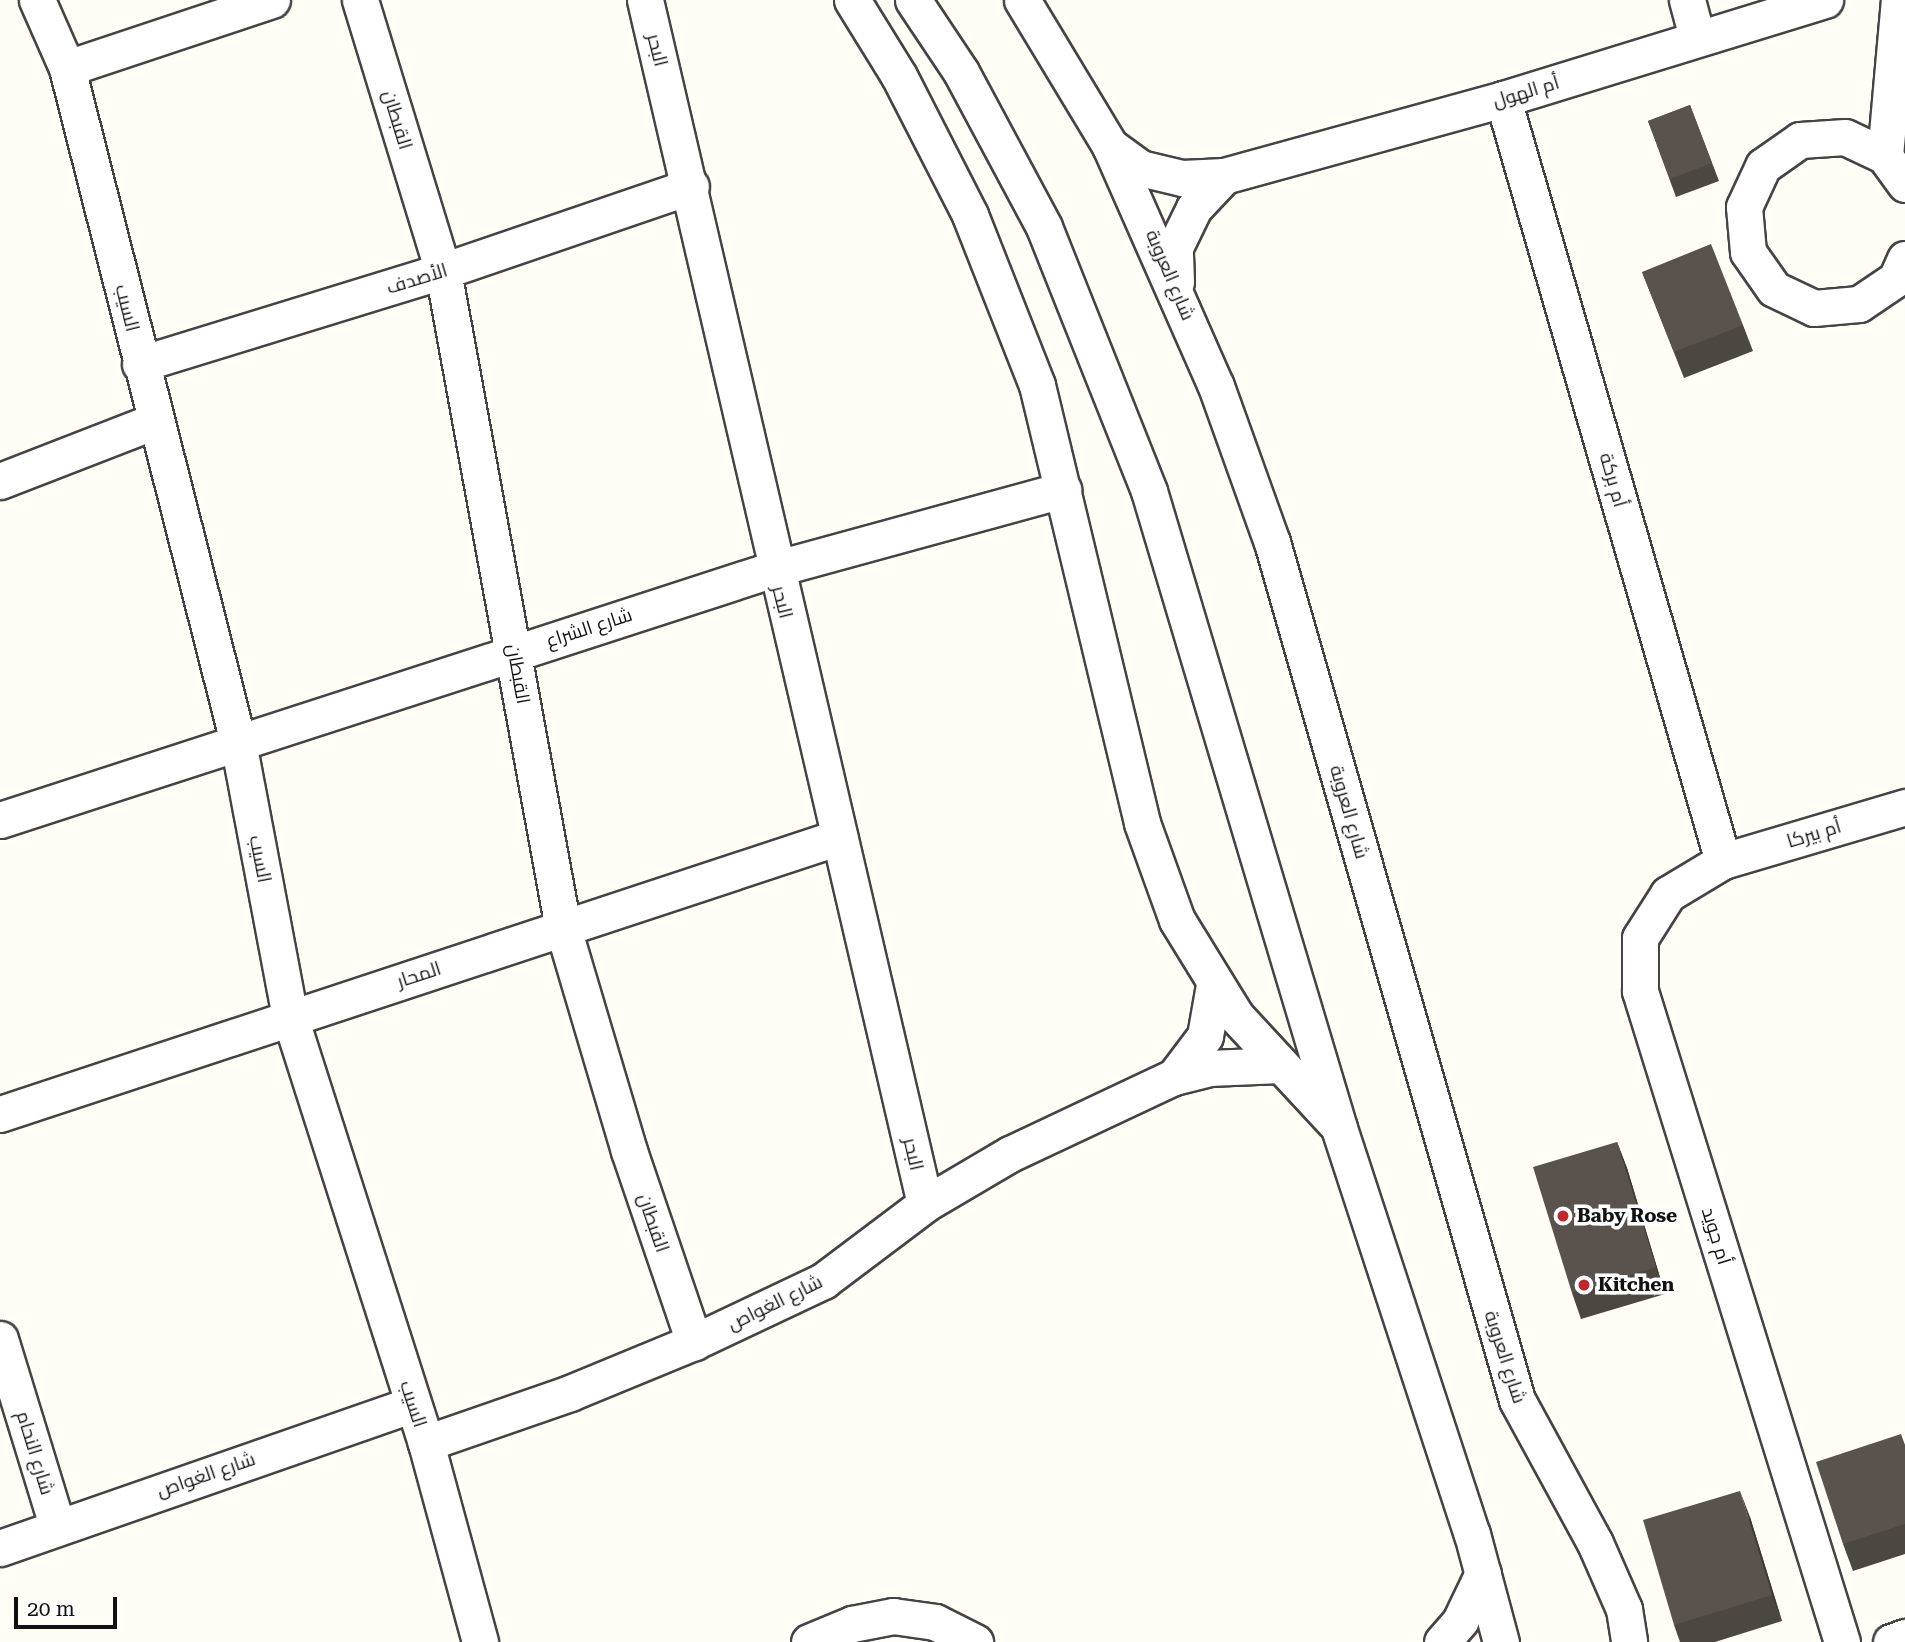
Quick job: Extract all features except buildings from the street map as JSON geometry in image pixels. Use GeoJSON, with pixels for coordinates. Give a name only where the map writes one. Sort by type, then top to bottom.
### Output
{"type":"FeatureCollection","features":[{"type":"Feature","properties":{"kind":"street","name":"السيب"},"geometry":{"type":"LineString","coordinates":[[37,0],[67,68],[238,742],[290,1017],[426,1443],[480,1642]]}},
{"type":"Feature","properties":{"kind":"street"},"geometry":{"type":"LineString","coordinates":[[67,68],[272,0]]}},
{"type":"Feature","properties":{"kind":"street","name":"القبطان"},"geometry":{"type":"LineString","coordinates":[[360,0],[443,271],[563,928],[629,1151],[694,1342]]}},
{"type":"Feature","properties":{"kind":"street","name":"البحر"},"geometry":{"type":"LineString","coordinates":[[645,0],[691,186],[774,569],[925,1204]]}},
{"type":"Feature","properties":{"kind":"street"},"geometry":{"type":"LineString","coordinates":[[852,0],[930,133],[1006,299],[1037,385],[1157,873],[1177,920],[1214,985],[1281,1065],[1339,1128]]}},
{"type":"Feature","properties":{"kind":"street"},"geometry":{"type":"LineString","coordinates":[[913,0],[1004,149],[1054,250],[1116,398],[1180,584],[1339,1128],[1483,1573],[1501,1642]]}},
{"type":"Feature","properties":{"kind":"street","name":"شارع العروبة"},"geometry":{"type":"LineString","coordinates":[[1022,0],[1110,146],[1177,289],[1272,542],[1517,1399],[1584,1522],[1626,1626],[1641,1642]]}},
{"type":"Feature","properties":{"kind":"street"},"geometry":{"type":"LineString","coordinates":[[1687,0],[1697,38]]}},
{"type":"Feature","properties":{"kind":"street","name":"أم الهول"},"geometry":{"type":"LineString","coordinates":[[1110,146],[1140,168],[1181,178],[1224,176],[1503,99],[1825,0]]}},
{"type":"Feature","properties":{"kind":"street"},"geometry":{"type":"LineString","coordinates":[[1885,156],[1899,0]]}},
{"type":"Feature","properties":{"kind":"street","name":"أم بركة"},"geometry":{"type":"LineString","coordinates":[[1503,99],[1723,861]]}},
{"type":"Feature","properties":{"kind":"street"},"geometry":{"type":"LineString","coordinates":[[1905,184],[1885,156],[1844,137],[1800,141],[1763,166],[1744,207],[1748,252],[1774,289],[1814,308],[1859,304],[1896,279],[1905,260]]}},
{"type":"Feature","properties":{"kind":"street"},"geometry":{"type":"LineString","coordinates":[[1177,289],[1175,247],[1194,208],[1224,176]]}},
{"type":"Feature","properties":{"kind":"street","name":"الأصدف"},"geometry":{"type":"LineString","coordinates":[[141,364],[443,271],[691,186]]}},
{"type":"Feature","properties":{"kind":"street"},"geometry":{"type":"LineString","coordinates":[[0,481],[155,421]]}},
{"type":"Feature","properties":{"kind":"street","name":"شارع الشراع"},"geometry":{"type":"LineString","coordinates":[[0,820],[774,569],[1063,490]]}},
{"type":"Feature","properties":{"kind":"street","name":"أم بيركا"},"geometry":{"type":"LineString","coordinates":[[1723,861],[1905,807]]}},
{"type":"Feature","properties":{"kind":"street","name":"المحار"},"geometry":{"type":"LineString","coordinates":[[0,1114],[839,837]]}},
{"type":"Feature","properties":{"kind":"street","name":"أم جويد"},"geometry":{"type":"LineString","coordinates":[[1723,861],[1668,894],[1640,938],[1640,991],[1842,1642]]}},
{"type":"Feature","properties":{"kind":"street","name":"شارع الغواص"},"geometry":{"type":"LineString","coordinates":[[1174,1077],[1205,1036],[1214,985]]}},
{"type":"Feature","properties":{"kind":"street","name":"شارع الغواص"},"geometry":{"type":"LineString","coordinates":[[426,1443],[569,1394],[694,1342],[823,1281],[925,1204],[1010,1154],[1174,1077],[1209,1068],[1281,1065]]}},
{"type":"Feature","properties":{"kind":"street","name":"شارع النحام"},"geometry":{"type":"LineString","coordinates":[[0,1339],[57,1526]]}},
{"type":"Feature","properties":{"kind":"street","name":"شارع الغواص"},"geometry":{"type":"LineString","coordinates":[[0,1548],[413,1404]]}},
{"type":"Feature","properties":{"kind":"street"},"geometry":{"type":"LineString","coordinates":[[1442,1642],[1460,1621],[1483,1573]]}},
{"type":"Feature","properties":{"kind":"street"},"geometry":{"type":"LineString","coordinates":[[809,1642],[852,1624],[892,1616],[934,1622],[975,1642]]}},
{"type":"Feature","properties":{"kind":"street"},"geometry":{"type":"LineString","coordinates":[[1891,1642],[1905,1637]]}},
{"type":"Feature","properties":{"kind":"place","name":"Baby Rose"},"geometry":{"type":"Point","coordinates":[1563,1216]}},
{"type":"Feature","properties":{"kind":"place","name":"Kitchen"},"geometry":{"type":"Point","coordinates":[1584,1285]}}]}
